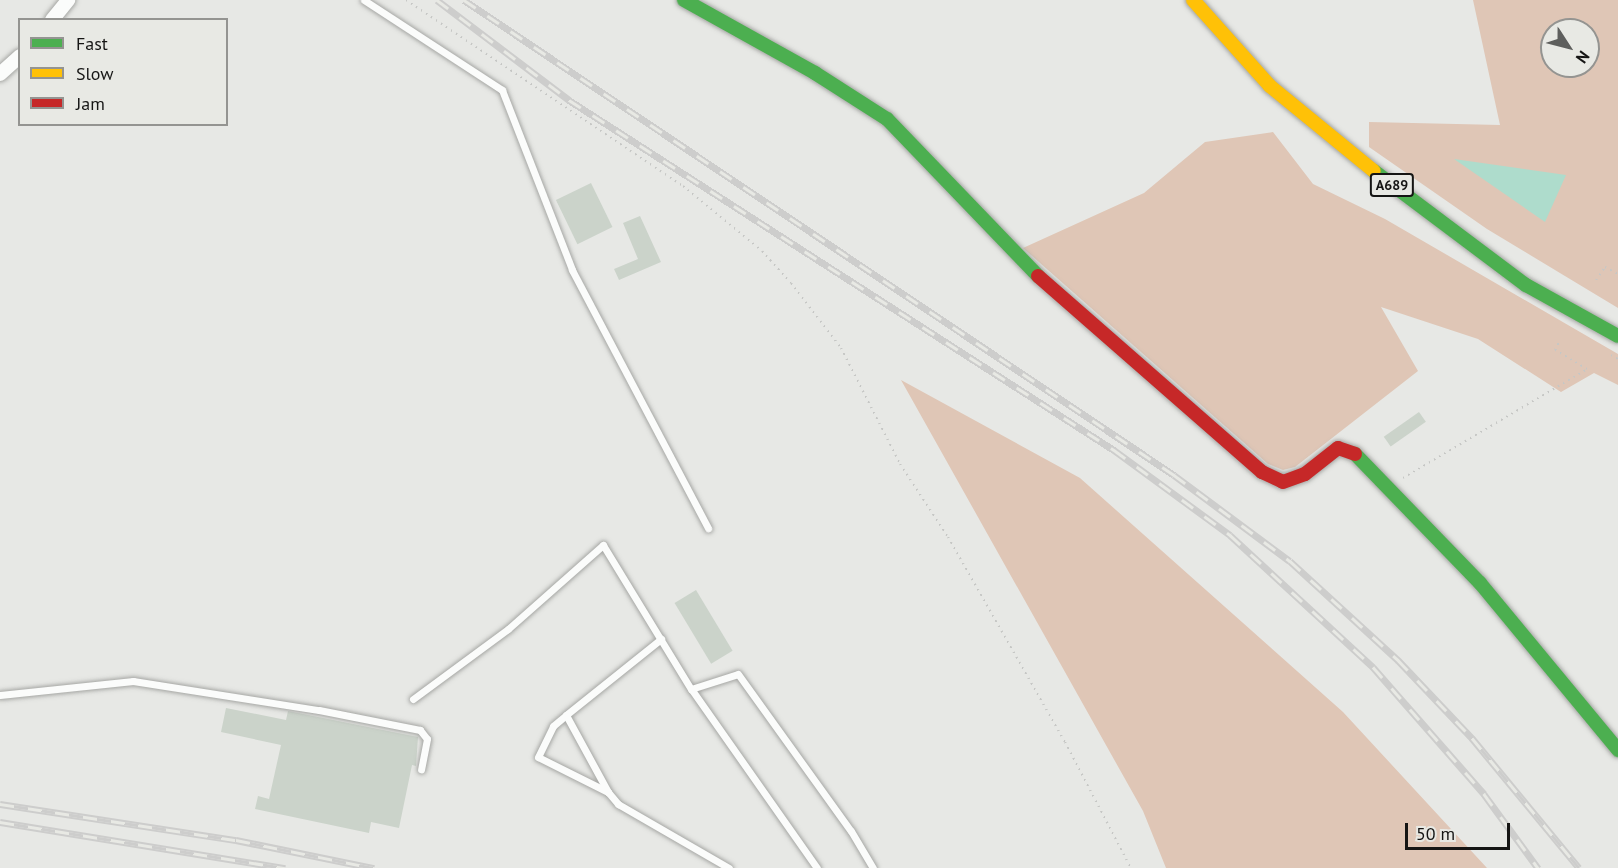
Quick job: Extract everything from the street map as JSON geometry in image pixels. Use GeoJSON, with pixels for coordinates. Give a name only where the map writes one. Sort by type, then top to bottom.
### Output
{"type":"FeatureCollection","features":[{"type":"Feature","properties":{"kind":"main road"},"geometry":{"type":"LineString","coordinates":[[684,0],[815,73],[887,118],[980,212],[1025,265],[1262,472],[1283,482],[1305,474],[1338,448],[1360,455],[1480,583],[1618,750]]}},
{"type":"Feature","properties":{"kind":"main road","name":"A689"},"geometry":{"type":"LineString","coordinates":[[1193,0],[1270,86],[1423,211],[1526,285],[1618,336]]}},
{"type":"Feature","properties":{"kind":"street"},"geometry":{"type":"LineString","coordinates":[[54,18],[68,0]]}},
{"type":"Feature","properties":{"kind":"street"},"geometry":{"type":"LineString","coordinates":[[0,74],[18,58]]}},
{"type":"Feature","properties":{"kind":"lane"},"geometry":{"type":"LineString","coordinates":[[364,0],[502,90],[572,270],[708,528]]}},
{"type":"Feature","properties":{"kind":"lane"},"geometry":{"type":"LineString","coordinates":[[413,699],[508,629],[603,545],[692,689],[817,868]]}},
{"type":"Feature","properties":{"kind":"lane"},"geometry":{"type":"LineString","coordinates":[[608,792],[538,757],[553,726],[661,639]]}},
{"type":"Feature","properties":{"kind":"lane"},"geometry":{"type":"LineString","coordinates":[[692,689],[738,674],[851,831],[873,868]]}},
{"type":"Feature","properties":{"kind":"lane"},"geometry":{"type":"LineString","coordinates":[[0,695],[133,681],[319,710],[420,730],[427,739],[421,769]]}},
{"type":"Feature","properties":{"kind":"lane"},"geometry":{"type":"LineString","coordinates":[[566,715],[608,792],[618,804],[729,868]]}},
{"type":"Feature","properties":{"kind":"path"},"geometry":{"type":"LineString","coordinates":[[406,0],[683,186],[762,251],[791,283],[841,348],[900,464],[954,548],[1131,868]]}},
{"type":"Feature","properties":{"kind":"path"},"geometry":{"type":"LineString","coordinates":[[1596,280],[1605,267],[1618,274]]}},
{"type":"Feature","properties":{"kind":"path"},"geometry":{"type":"LineString","coordinates":[[1389,486],[1587,369],[1555,350],[1559,342]]}},
{"type":"Feature","properties":{"kind":"shaded area"},"geometry":{"type":"Polygon","coordinates":[[[1473,0],[1618,0],[1618,308],[1487,229],[1369,147],[1369,122],[1500,125],[1473,0]]]}},
{"type":"Feature","properties":{"kind":"shaded area"},"geometry":{"type":"Polygon","coordinates":[[[1273,132],[1313,184],[1385,219],[1618,354],[1618,385],[1594,373],[1561,392],[1478,339],[1381,307],[1418,371],[1295,467],[1283,470],[1268,464],[1023,248],[1144,193],[1205,142],[1273,132]]]}},
{"type":"Feature","properties":{"kind":"shaded area"},"geometry":{"type":"Polygon","coordinates":[[[1454,159],[1566,175],[1545,222],[1454,159]]]}},
{"type":"Feature","properties":{"kind":"shaded area"},"geometry":{"type":"Polygon","coordinates":[[[901,380],[1080,478],[1343,712],[1487,868],[1166,868],[1143,811],[901,380]]]}},
{"type":"Feature","properties":{"kind":"building"},"geometry":{"type":"Polygon","coordinates":[[[591,183],[612,227],[577,244],[556,200],[591,183]]]}},
{"type":"Feature","properties":{"kind":"building"},"geometry":{"type":"Polygon","coordinates":[[[640,216],[661,262],[619,280],[614,269],[638,259],[623,223],[640,216]]]}},
{"type":"Feature","properties":{"kind":"building"},"geometry":{"type":"Polygon","coordinates":[[[1419,412],[1426,422],[1391,446],[1384,437],[1419,412]]]}},
{"type":"Feature","properties":{"kind":"building"},"geometry":{"type":"Polygon","coordinates":[[[696,590],[733,651],[711,664],[675,603],[696,590]]]}},
{"type":"Feature","properties":{"kind":"building"},"geometry":{"type":"Polygon","coordinates":[[[226,708],[286,720],[288,711],[418,737],[416,766],[412,765],[399,828],[371,822],[369,833],[255,809],[258,796],[269,799],[281,745],[221,732],[226,708]]]}},
{"type":"Feature","properties":{"kind":"railway"},"geometry":{"type":"LineString","coordinates":[[437,0],[569,100],[1114,450],[1230,535],[1373,667],[1484,794],[1538,868]]}},
{"type":"Feature","properties":{"kind":"railway"},"geometry":{"type":"LineString","coordinates":[[464,0],[1174,475],[1290,561],[1398,660],[1472,738],[1579,868]]}},
{"type":"Feature","properties":{"kind":"railway"},"geometry":{"type":"LineString","coordinates":[[0,804],[236,840],[374,868]]}},
{"type":"Feature","properties":{"kind":"railway"},"geometry":{"type":"LineString","coordinates":[[0,822],[285,868]]}},
{"type":"Feature","properties":{"kind":"traffic: fast"},"geometry":{"type":"LineString","coordinates":[[684,0],[815,73],[887,119],[1038,276]]}},
{"type":"Feature","properties":{"kind":"traffic: fast"},"geometry":{"type":"LineString","coordinates":[[1374,171],[1526,285],[1618,336]]}},
{"type":"Feature","properties":{"kind":"traffic: fast"},"geometry":{"type":"LineString","coordinates":[[1355,454],[1480,583],[1618,750]]}},
{"type":"Feature","properties":{"kind":"traffic: slow"},"geometry":{"type":"LineString","coordinates":[[1193,0],[1270,86],[1374,171]]}},
{"type":"Feature","properties":{"kind":"traffic: jam"},"geometry":{"type":"LineString","coordinates":[[1038,276],[1262,472],[1283,482],[1305,474],[1338,448],[1355,454]]}}]}
